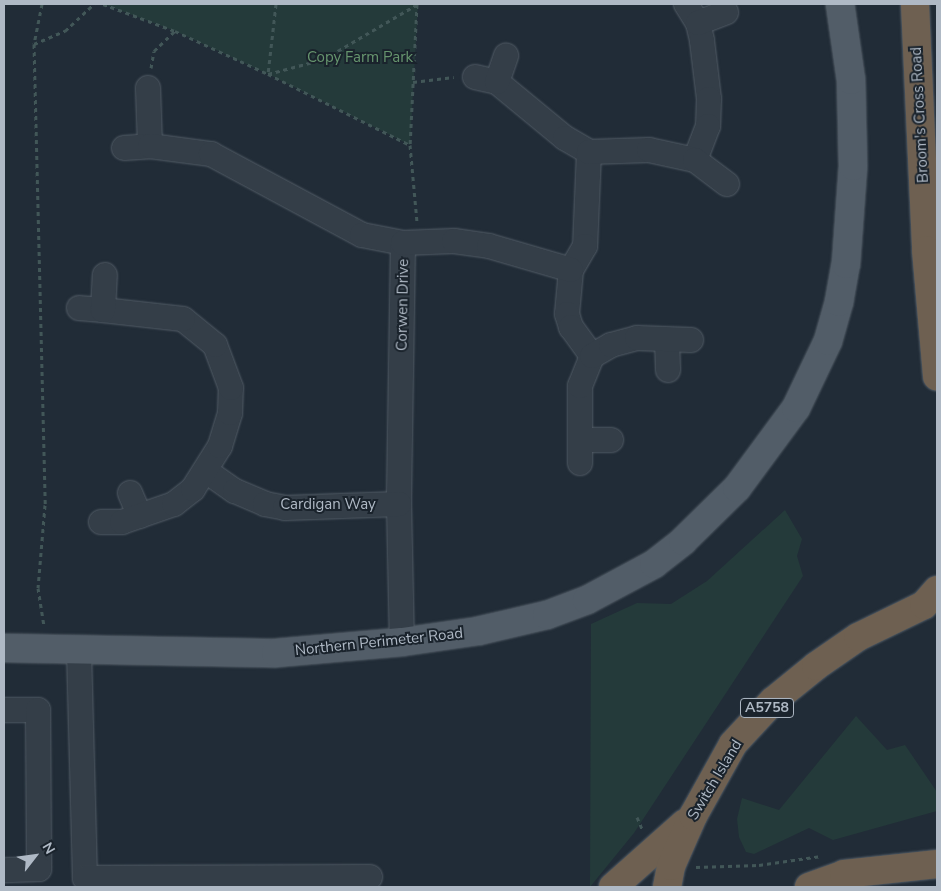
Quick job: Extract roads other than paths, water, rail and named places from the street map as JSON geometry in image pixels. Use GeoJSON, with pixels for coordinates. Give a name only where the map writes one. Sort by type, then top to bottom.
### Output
{"type":"FeatureCollection","features":[{"type":"Feature","properties":{"kind":"highway","name":"Broom's Cross Road"},"geometry":{"type":"LineString","coordinates":[[915,4],[926,250],[937,377]]}},
{"type":"Feature","properties":{"kind":"highway","name":"Switch Island"},"geometry":{"type":"LineString","coordinates":[[669,877],[692,816],[734,744],[773,701],[858,637],[924,604],[937,590]]}},
{"type":"Feature","properties":{"kind":"highway","name":"A5758"},"geometry":{"type":"LineString","coordinates":[[613,887],[692,816]]}},
{"type":"Feature","properties":{"kind":"highway"},"geometry":{"type":"LineString","coordinates":[[809,887],[844,874],[937,864]]}},
{"type":"Feature","properties":{"kind":"main road","name":"Northern Perimeter Road"},"geometry":{"type":"LineString","coordinates":[[4,648],[276,653],[402,642],[478,631],[547,615],[620,583],[654,564],[716,512],[767,451],[814,376],[828,341],[846,264],[852,166],[851,80],[840,4]]}},
{"type":"Feature","properties":{"kind":"street"},"geometry":{"type":"LineString","coordinates":[[695,160],[708,126],[709,99],[692,13],[726,12]]}},
{"type":"Feature","properties":{"kind":"street"},"geometry":{"type":"LineString","coordinates":[[506,56],[486,80],[565,138],[589,152],[649,150],[695,160],[727,184]]}},
{"type":"Feature","properties":{"kind":"street"},"geometry":{"type":"LineString","coordinates":[[148,88],[150,146]]}},
{"type":"Feature","properties":{"kind":"street","name":"Corwen Drive"},"geometry":{"type":"LineString","coordinates":[[124,148],[150,146],[210,154],[362,235],[411,243],[399,504],[402,642]]}},
{"type":"Feature","properties":{"kind":"street"},"geometry":{"type":"LineString","coordinates":[[589,152],[585,246],[571,270],[567,314],[571,327],[592,356]]}},
{"type":"Feature","properties":{"kind":"street"},"geometry":{"type":"LineString","coordinates":[[411,243],[454,241],[489,246],[571,270]]}},
{"type":"Feature","properties":{"kind":"street"},"geometry":{"type":"LineString","coordinates":[[102,310],[104,275]]}},
{"type":"Feature","properties":{"kind":"street"},"geometry":{"type":"LineString","coordinates":[[79,308],[183,319],[215,345],[231,388],[230,413],[206,471],[193,489],[174,504],[122,522],[101,522]]}},
{"type":"Feature","properties":{"kind":"street"},"geometry":{"type":"LineString","coordinates":[[580,464],[580,386],[592,356],[611,345],[637,338],[691,340]]}},
{"type":"Feature","properties":{"kind":"street"},"geometry":{"type":"LineString","coordinates":[[667,340],[668,370]]}},
{"type":"Feature","properties":{"kind":"street"},"geometry":{"type":"LineString","coordinates":[[581,440],[611,440]]}},
{"type":"Feature","properties":{"kind":"street","name":"Cardigan Way"},"geometry":{"type":"LineString","coordinates":[[206,471],[235,491],[272,506],[399,504]]}},
{"type":"Feature","properties":{"kind":"street"},"geometry":{"type":"LineString","coordinates":[[130,493],[140,516]]}},
{"type":"Feature","properties":{"kind":"street"},"geometry":{"type":"LineString","coordinates":[[79,650],[85,878],[370,877]]}},
{"type":"Feature","properties":{"kind":"street"},"geometry":{"type":"LineString","coordinates":[[4,710],[38,710],[39,869],[4,870]]}},
{"type":"Feature","properties":{"kind":"park label","name":"Copy Farm Park"},"geometry":{"type":"Point","coordinates":[360,58]}}]}
